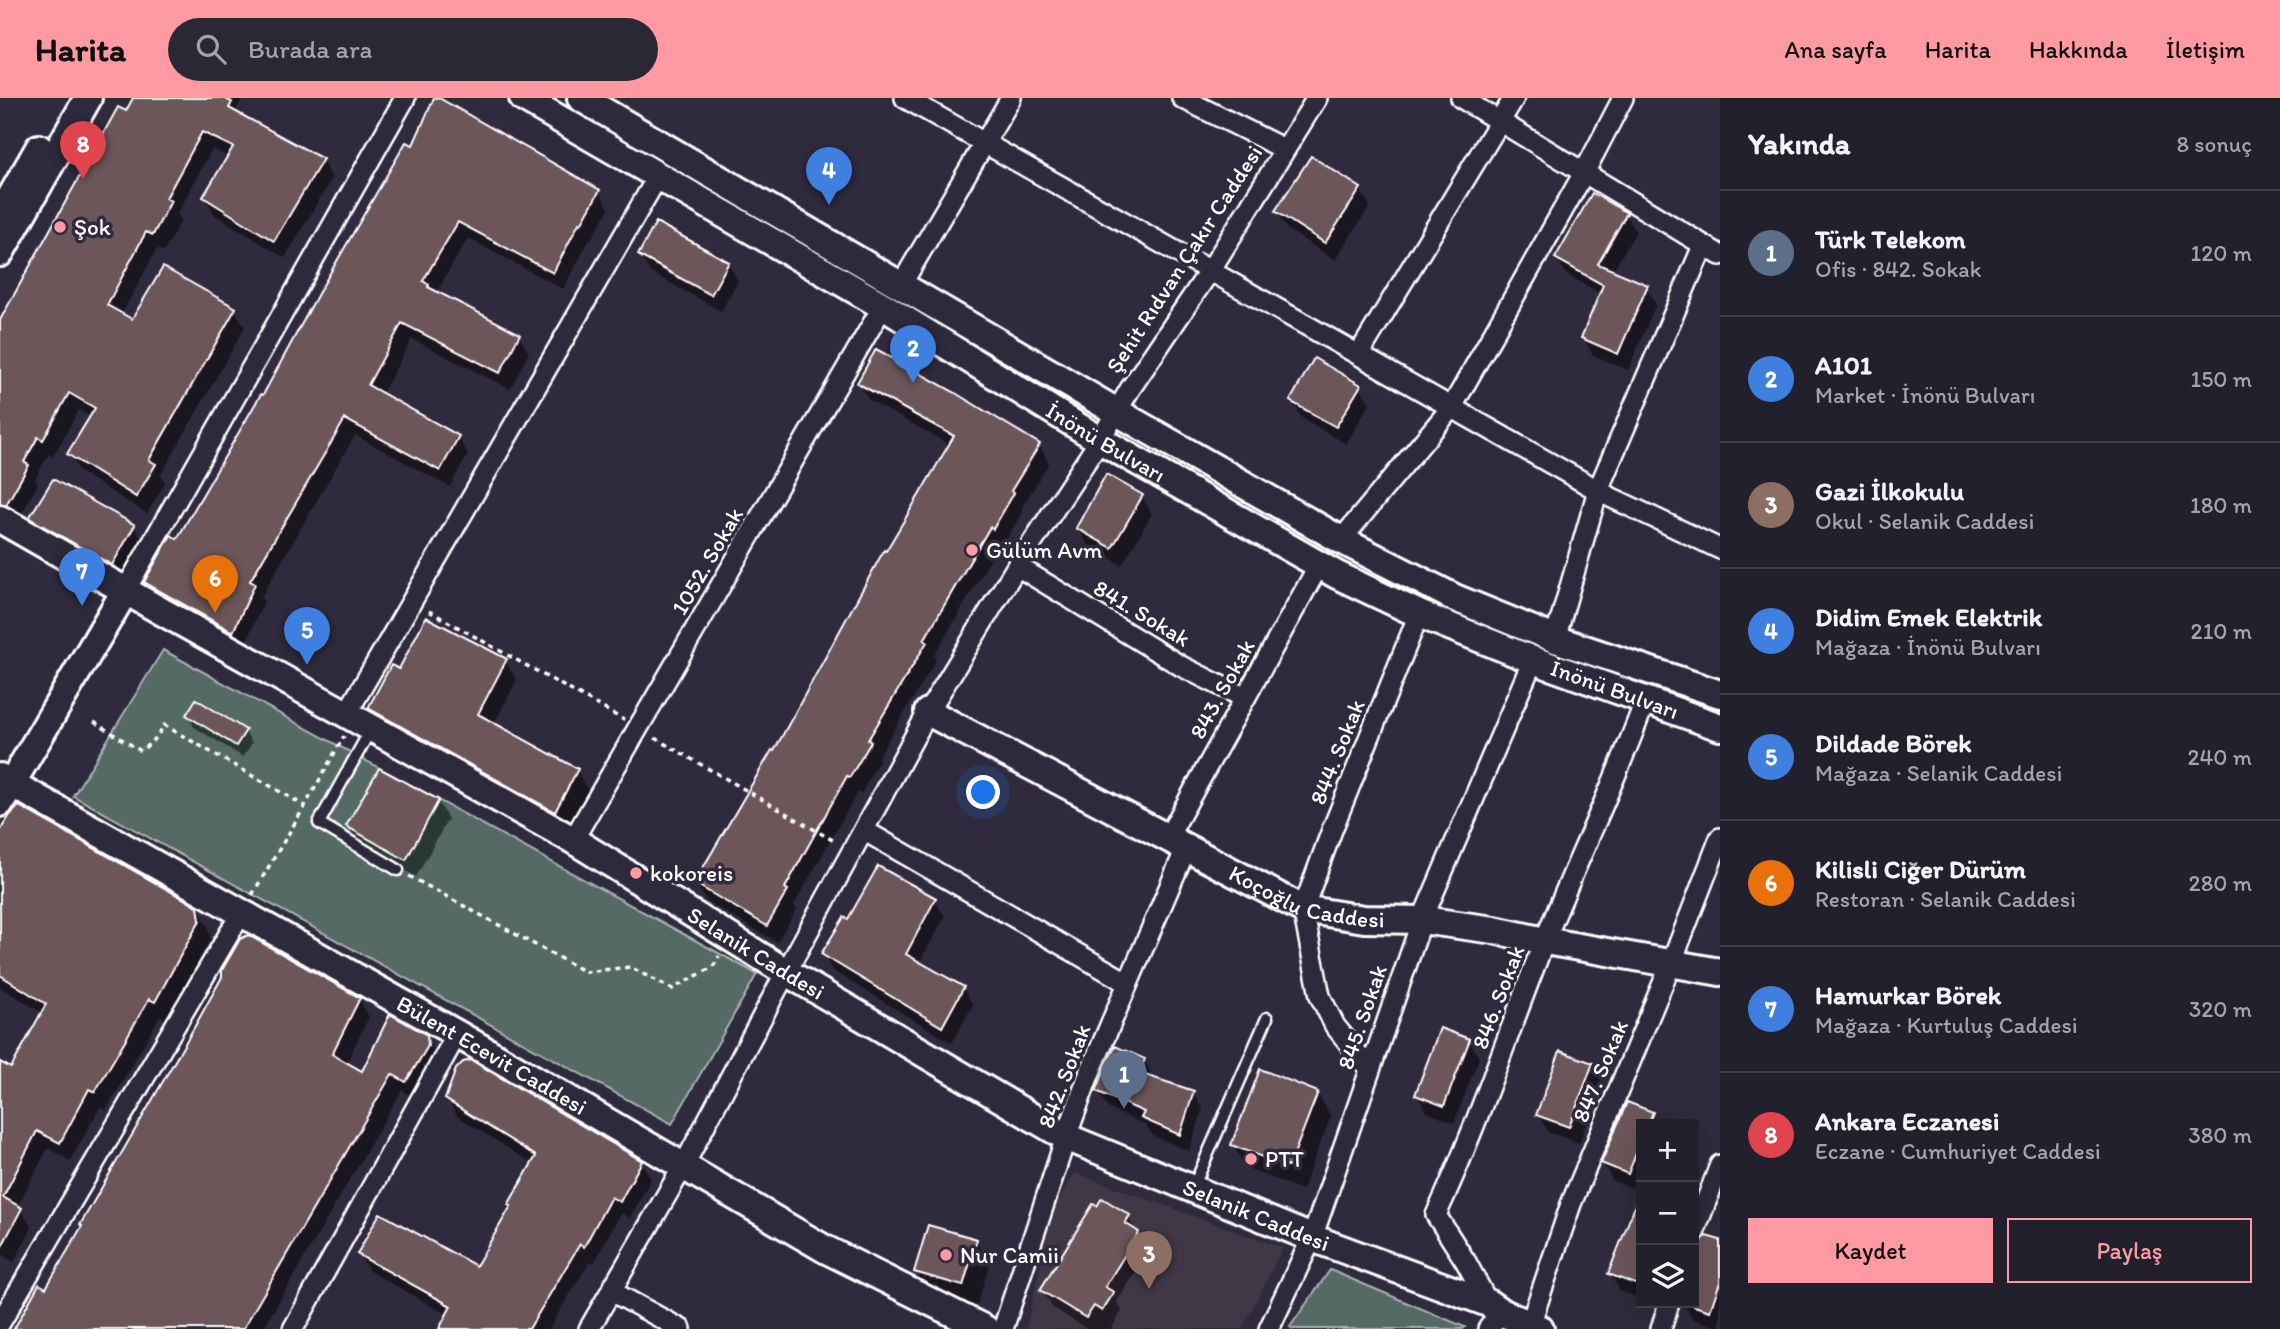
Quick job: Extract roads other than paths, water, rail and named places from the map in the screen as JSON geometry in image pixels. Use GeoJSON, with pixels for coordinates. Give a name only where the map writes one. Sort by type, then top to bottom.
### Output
{"type":"FeatureCollection","features":[{"type":"Feature","properties":{"kind":"street"},"geometry":{"type":"LineString","coordinates":[[0,216],[68,98]]}},
{"type":"Feature","properties":{"kind":"street"},"geometry":{"type":"LineString","coordinates":[[0,253],[89,98]]}},
{"type":"Feature","properties":{"kind":"street"},"geometry":{"type":"LineString","coordinates":[[4,788],[125,591],[405,98]]}},
{"type":"Feature","properties":{"kind":"street","name":"İnönü Bulvarı"},"geometry":{"type":"LineString","coordinates":[[523,98],[883,306],[1100,440],[1320,565],[1419,614],[1533,660],[1720,727]]}},
{"type":"Feature","properties":{"kind":"street","name":"İnönü Bulvarı"},"geometry":{"type":"LineString","coordinates":[[580,98],[1341,540],[1455,598],[1555,639],[1718,689]]}},
{"type":"Feature","properties":{"kind":"street"},"geometry":{"type":"LineString","coordinates":[[905,98],[1598,490],[1720,549]]}},
{"type":"Feature","properties":{"kind":"street"},"geometry":{"type":"LineString","coordinates":[[901,285],[1011,98]]}},
{"type":"Feature","properties":{"kind":"street"},"geometry":{"type":"LineString","coordinates":[[1182,98],[1284,149]]}},
{"type":"Feature","properties":{"kind":"street","name":"Şehit Rıdvan Çakır Caddesi"},"geometry":{"type":"LineString","coordinates":[[589,1329],[684,1165],[928,712],[1017,566],[1100,440],[1130,389],[1211,269],[1317,98]]}},
{"type":"Feature","properties":{"kind":"street"},"geometry":{"type":"LineString","coordinates":[[1461,98],[1585,171],[1712,251],[1598,490],[1555,639]]}},
{"type":"Feature","properties":{"kind":"street"},"geometry":{"type":"LineString","coordinates":[[1359,354],[1514,98]]}},
{"type":"Feature","properties":{"kind":"street"},"geometry":{"type":"LineString","coordinates":[[1341,540],[1452,407],[1623,98]]}},
{"type":"Feature","properties":{"kind":"street"},"geometry":{"type":"LineString","coordinates":[[357,721],[411,601],[658,176]]}},
{"type":"Feature","properties":{"kind":"street","name":"1052. Sokak"},"geometry":{"type":"LineString","coordinates":[[573,839],[883,306]]}},
{"type":"Feature","properties":{"kind":"street","name":"Selanik Caddesi"},"geometry":{"type":"LineString","coordinates":[[0,519],[357,721],[573,839],[786,972],[1066,1137],[1492,1315],[1535,1327]]}},
{"type":"Feature","properties":{"kind":"street","name":"843. Sokak"},"geometry":{"type":"LineString","coordinates":[[1177,841],[1245,698],[1320,565]]}},
{"type":"Feature","properties":{"kind":"street","name":"841. Sokak"},"geometry":{"type":"LineString","coordinates":[[1017,566],[1181,666],[1245,698]]}},
{"type":"Feature","properties":{"kind":"street","name":"844. Sokak"},"geometry":{"type":"LineString","coordinates":[[1303,909],[1419,614]]}},
{"type":"Feature","properties":{"kind":"street","name":"845. Sokak"},"geometry":{"type":"LineString","coordinates":[[1269,1329],[1312,1238],[1422,920],[1533,660]]}},
{"type":"Feature","properties":{"kind":"street","name":"846. Sokak"},"geometry":{"type":"LineString","coordinates":[[1492,1315],[1466,1262],[1436,1215],[1459,1166],[1545,941],[1645,701]]}},
{"type":"Feature","properties":{"kind":"street","name":"Koçoğlu Caddesi"},"geometry":{"type":"LineString","coordinates":[[928,712],[1303,909],[1364,919],[1422,920],[1494,930],[1720,972]]}},
{"type":"Feature","properties":{"kind":"street","name":"Bülent Ecevit Caddesi"},"geometry":{"type":"LineString","coordinates":[[4,788],[242,912],[684,1165],[825,1249],[985,1329]]}},
{"type":"Feature","properties":{"kind":"street"},"geometry":{"type":"LineString","coordinates":[[865,831],[1128,983]]}},
{"type":"Feature","properties":{"kind":"street","name":"847. Sokak"},"geometry":{"type":"LineString","coordinates":[[1535,1327],[1571,1204],[1671,964],[1720,838]]}},
{"type":"Feature","properties":{"kind":"street","name":"842. Sokak"},"geometry":{"type":"LineString","coordinates":[[1003,1329],[1066,1137],[1128,983],[1177,841]]}},
{"type":"Feature","properties":{"kind":"street"},"geometry":{"type":"LineString","coordinates":[[1303,909],[1320,996],[1335,1026],[1370,1069]]}},
{"type":"Feature","properties":{"kind":"street"},"geometry":{"type":"LineString","coordinates":[[0,1323],[242,912]]}},
{"type":"Feature","properties":{"kind":"street"},"geometry":{"type":"LineString","coordinates":[[293,1329],[457,1034]]}},
{"type":"Feature","properties":{"kind":"street"},"geometry":{"type":"LineString","coordinates":[[1699,1220],[1720,1165]]}},
{"type":"Feature","properties":{"kind":"street"},"geometry":{"type":"LineString","coordinates":[[611,1291],[681,1329]]}},
{"type":"Feature","properties":{"kind":"street"},"geometry":{"type":"LineString","coordinates":[[1661,1329],[1668,1308]]}},
{"type":"Feature","properties":{"kind":"lane"},"geometry":{"type":"LineString","coordinates":[[357,721],[319,823],[398,870]]}},
{"type":"Feature","properties":{"kind":"lane"},"geometry":{"type":"LineString","coordinates":[[1193,1189],[1267,1018]]}},
{"type":"Feature","properties":{"kind":"place","name":"Ankara Eczanesi"},"geometry":{"type":"Point","coordinates":[83,179]}},
{"type":"Feature","properties":{"kind":"place","name":"Didim Emek Elektrik"},"geometry":{"type":"Point","coordinates":[829,205]}},
{"type":"Feature","properties":{"kind":"place","name":"Şok"},"geometry":{"type":"Point","coordinates":[60,227]}},
{"type":"Feature","properties":{"kind":"place","name":"A101"},"geometry":{"type":"Point","coordinates":[913,383]}},
{"type":"Feature","properties":{"kind":"place","name":"Gülüm Avm"},"geometry":{"type":"Point","coordinates":[972,550]}},
{"type":"Feature","properties":{"kind":"place","name":"Hamurkar Börek"},"geometry":{"type":"Point","coordinates":[82,606]}},
{"type":"Feature","properties":{"kind":"place","name":"Kilisli Ciğer Dürüm"},"geometry":{"type":"Point","coordinates":[215,613]}},
{"type":"Feature","properties":{"kind":"place","name":"Dildade Börek"},"geometry":{"type":"Point","coordinates":[307,665]}},
{"type":"Feature","properties":{"kind":"place","name":"kokoreis"},"geometry":{"type":"Point","coordinates":[636,873]}},
{"type":"Feature","properties":{"kind":"place","name":"Türk Telekom"},"geometry":{"type":"Point","coordinates":[1124,1109]}},
{"type":"Feature","properties":{"kind":"place","name":"PTT"},"geometry":{"type":"Point","coordinates":[1251,1159]}},
{"type":"Feature","properties":{"kind":"place","name":"Nur Camii"},"geometry":{"type":"Point","coordinates":[946,1255]}},
{"type":"Feature","properties":{"kind":"place","name":"Gazi İlkokulu"},"geometry":{"type":"Point","coordinates":[1149,1289]}}]}
